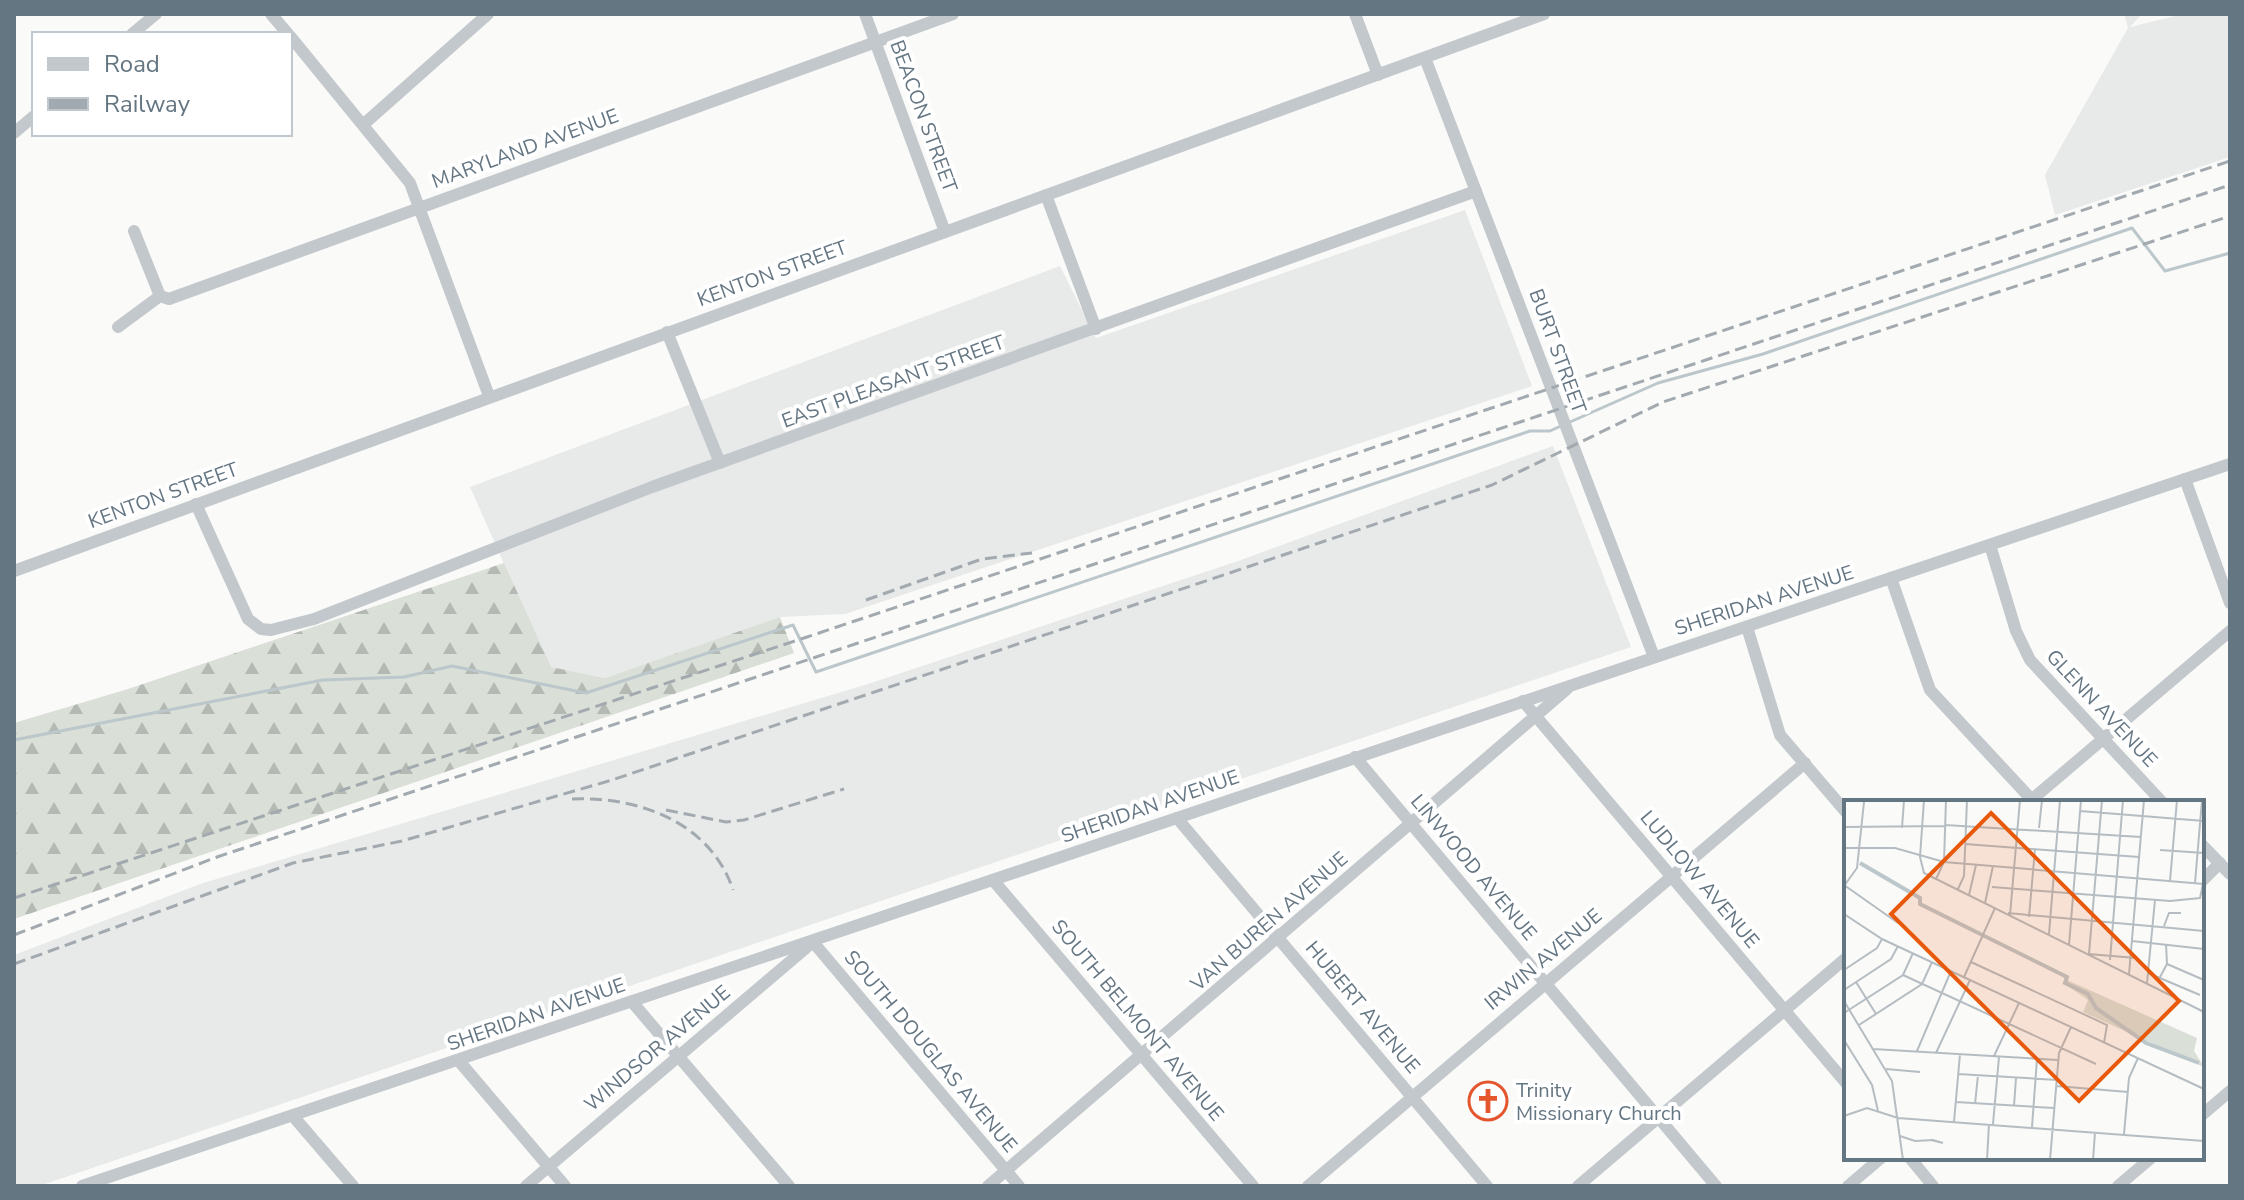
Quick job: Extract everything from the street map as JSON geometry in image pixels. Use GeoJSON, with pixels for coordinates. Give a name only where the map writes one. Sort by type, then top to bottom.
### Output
{"type":"FeatureCollection","features":[{"type":"Feature","properties":{"kind":"street"},"geometry":{"type":"LineString","coordinates":[[134,32],[156,14]]}},
{"type":"Feature","properties":{"kind":"street"},"geometry":{"type":"LineString","coordinates":[[271,14],[286,32]]}},
{"type":"Feature","properties":{"kind":"street"},"geometry":{"type":"LineString","coordinates":[[364,124],[488,14]]}},
{"type":"Feature","properties":{"kind":"street","name":"BEACON STREET"},"geometry":{"type":"LineString","coordinates":[[865,14],[945,232]]}},
{"type":"Feature","properties":{"kind":"street","name":"MARYLAND AVENUE"},"geometry":{"type":"LineString","coordinates":[[118,327],[160,296],[169,299],[953,14]]}},
{"type":"Feature","properties":{"kind":"street"},"geometry":{"type":"LineString","coordinates":[[1355,14],[1378,75]]}},
{"type":"Feature","properties":{"kind":"street","name":"KENTON STREET"},"geometry":{"type":"LineString","coordinates":[[14,571],[1544,14]]}},
{"type":"Feature","properties":{"kind":"street"},"geometry":{"type":"LineString","coordinates":[[292,39],[403,170],[489,396]]}},
{"type":"Feature","properties":{"kind":"street","name":"BURT STREET"},"geometry":{"type":"LineString","coordinates":[[1425,58],[1654,657]]}},
{"type":"Feature","properties":{"kind":"street"},"geometry":{"type":"LineString","coordinates":[[14,133],[32,118]]}},
{"type":"Feature","properties":{"kind":"street","name":"EAST PLEASANT STREET"},"geometry":{"type":"LineString","coordinates":[[196,504],[242,609],[255,625],[271,630],[286,628],[720,463],[1476,191]]}},
{"type":"Feature","properties":{"kind":"street"},"geometry":{"type":"LineString","coordinates":[[1046,195],[1096,329]]}},
{"type":"Feature","properties":{"kind":"street"},"geometry":{"type":"LineString","coordinates":[[134,231],[160,296]]}},
{"type":"Feature","properties":{"kind":"street"},"geometry":{"type":"LineString","coordinates":[[667,332],[720,463]]}},
{"type":"Feature","properties":{"kind":"street","name":"SHERIDAN AVENUE"},"geometry":{"type":"LineString","coordinates":[[82,1186],[2230,464]]}},
{"type":"Feature","properties":{"kind":"street"},"geometry":{"type":"LineString","coordinates":[[2185,479],[2230,603]]}},
{"type":"Feature","properties":{"kind":"street","name":"GLENN AVENUE"},"geometry":{"type":"LineString","coordinates":[[1990,545],[2022,648],[2160,800]]}},
{"type":"Feature","properties":{"kind":"street"},"geometry":{"type":"LineString","coordinates":[[1891,578],[1930,690],[2029,800]]}},
{"type":"Feature","properties":{"kind":"street"},"geometry":{"type":"LineString","coordinates":[[1747,627],[1774,723],[1844,810]]}},
{"type":"Feature","properties":{"kind":"street"},"geometry":{"type":"LineString","coordinates":[[2031,800],[2230,631]]}},
{"type":"Feature","properties":{"kind":"street","name":"VAN BUREN AVENUE"},"geometry":{"type":"LineString","coordinates":[[988,1186],[1573,685]]}},
{"type":"Feature","properties":{"kind":"street","name":"LUDLOW AVENUE"},"geometry":{"type":"LineString","coordinates":[[1523,701],[1844,1081]]}},
{"type":"Feature","properties":{"kind":"street","name":"LINWOOD AVENUE"},"geometry":{"type":"LineString","coordinates":[[1355,757],[1716,1186]]}},
{"type":"Feature","properties":{"kind":"street","name":"IRWIN AVENUE"},"geometry":{"type":"LineString","coordinates":[[1308,1186],[1805,763]]}},
{"type":"Feature","properties":{"kind":"street","name":"HUBERT AVENUE"},"geometry":{"type":"LineString","coordinates":[[1177,818],[1487,1186]]}},
{"type":"Feature","properties":{"kind":"street"},"geometry":{"type":"LineString","coordinates":[[2204,847],[2230,874]]}},
{"type":"Feature","properties":{"kind":"street"},"geometry":{"type":"LineString","coordinates":[[2204,879],[2220,863]]}},
{"type":"Feature","properties":{"kind":"street","name":"SOUTH BELMONT AVENUE"},"geometry":{"type":"LineString","coordinates":[[993,880],[1253,1186]]}},
{"type":"Feature","properties":{"kind":"street","name":"WINDSOR AVENUE"},"geometry":{"type":"LineString","coordinates":[[526,1186],[813,942]]}},
{"type":"Feature","properties":{"kind":"street","name":"SOUTH DOUGLAS AVENUE"},"geometry":{"type":"LineString","coordinates":[[813,942],[1019,1186]]}},
{"type":"Feature","properties":{"kind":"street"},"geometry":{"type":"LineString","coordinates":[[1578,1186],[1844,960]]}},
{"type":"Feature","properties":{"kind":"street"},"geometry":{"type":"LineString","coordinates":[[633,1003],[789,1186]]}},
{"type":"Feature","properties":{"kind":"street"},"geometry":{"type":"LineString","coordinates":[[459,1061],[565,1186]]}},
{"type":"Feature","properties":{"kind":"street"},"geometry":{"type":"LineString","coordinates":[[2204,1113],[2230,1091]]}},
{"type":"Feature","properties":{"kind":"street"},"geometry":{"type":"LineString","coordinates":[[293,1116],[346,1185]]}},
{"type":"Feature","properties":{"kind":"street"},"geometry":{"type":"LineString","coordinates":[[1848,1186],[1879,1160]]}},
{"type":"Feature","properties":{"kind":"street"},"geometry":{"type":"LineString","coordinates":[[1912,1160],[1933,1186]]}},
{"type":"Feature","properties":{"kind":"street"},"geometry":{"type":"LineString","coordinates":[[2118,1186],[2149,1160]]}},
{"type":"Feature","properties":{"kind":"shaded area"},"geometry":{"type":"Polygon","coordinates":[[[2124,14],[2142,14],[2130,27],[2183,14],[2230,14],[2230,157],[2055,215],[2045,175],[2128,28],[2124,14]]]}},
{"type":"Feature","properties":{"kind":"shaded area"},"geometry":{"type":"Polygon","coordinates":[[[1465,210],[1532,386],[845,614],[780,617],[605,678],[550,667],[470,487],[1060,266],[1096,338],[1465,210]]]}},
{"type":"Feature","properties":{"kind":"shaded area"},"geometry":{"type":"Polygon","coordinates":[[[1553,446],[1631,647],[39,1186],[14,1186],[14,955],[203,883],[868,684],[1238,561],[1553,446]]]}},
{"type":"Feature","properties":{"kind":"green space"},"geometry":{"type":"Polygon","coordinates":[[[504,563],[551,667],[605,678],[780,617],[794,653],[14,919],[14,723],[128,689],[504,563]]]}},
{"type":"Feature","properties":{"kind":"waterway"},"geometry":{"type":"LineString","coordinates":[[1570,422],[1658,383],[1763,354],[2132,228],[2165,271],[2230,253]]}},
{"type":"Feature","properties":{"kind":"waterway"},"geometry":{"type":"LineString","coordinates":[[14,740],[323,680],[404,677],[452,666],[586,693],[793,625],[816,672],[1530,431],[1550,431],[1563,425]]}},
{"type":"Feature","properties":{"kind":"railway"},"geometry":{"type":"LineString","coordinates":[[14,898],[804,638],[2230,161]]}},
{"type":"Feature","properties":{"kind":"railway"},"geometry":{"type":"LineString","coordinates":[[14,935],[217,857],[2230,185]]}},
{"type":"Feature","properties":{"kind":"railway"},"geometry":{"type":"LineString","coordinates":[[14,964],[293,863],[402,841],[612,780],[1492,485],[1663,402],[2230,216]]}},
{"type":"Feature","properties":{"kind":"railway"},"geometry":{"type":"LineString","coordinates":[[866,600],[982,559],[1032,553]]}},
{"type":"Feature","properties":{"kind":"railway"},"geometry":{"type":"LineString","coordinates":[[666,810],[726,822],[744,820],[844,789]]}},
{"type":"Feature","properties":{"kind":"railway"},"geometry":{"type":"LineString","coordinates":[[572,799],[622,803],[669,818],[708,847],[723,867],[733,890]]}},
{"type":"Feature","properties":{"kind":"place","name":"Trinity Missionary Church"},"geometry":{"type":"Point","coordinates":[1488,1101]}}]}
